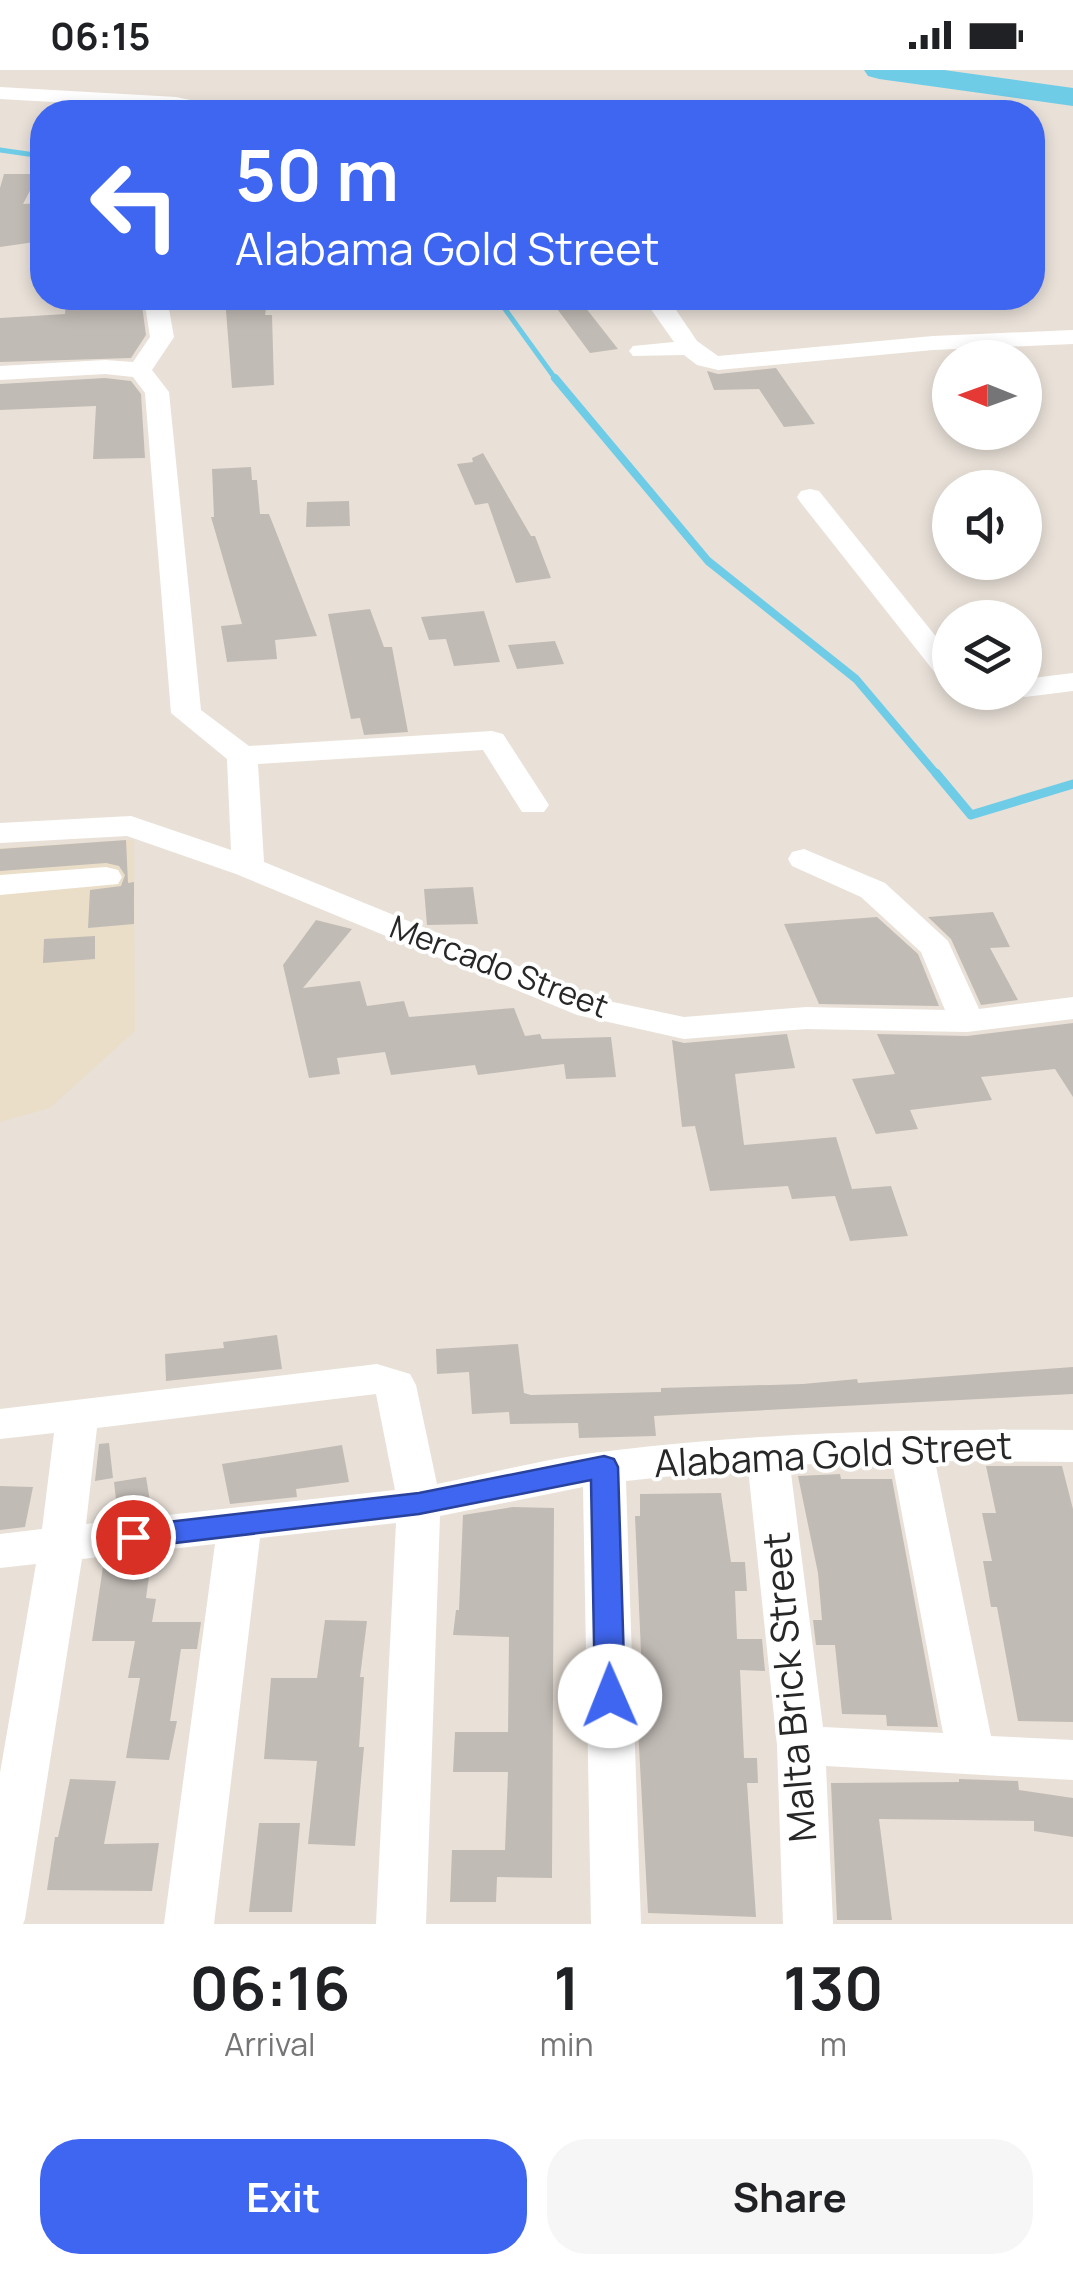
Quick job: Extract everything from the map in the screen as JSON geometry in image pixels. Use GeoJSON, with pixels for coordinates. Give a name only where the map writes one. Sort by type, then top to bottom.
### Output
{"type":"FeatureCollection","features":[{"type":"Feature","properties":{"kind":"street"},"geometry":{"type":"LineString","coordinates":[[0,93],[33,100]]}},
{"type":"Feature","properties":{"kind":"street"},"geometry":{"type":"LineString","coordinates":[[140,370],[162,337],[158,310]]}},
{"type":"Feature","properties":{"kind":"street"},"geometry":{"type":"LineString","coordinates":[[666,310],[687,348],[718,363],[933,343],[1073,337]]}},
{"type":"Feature","properties":{"kind":"street"},"geometry":{"type":"LineString","coordinates":[[641,351],[687,348]]}},
{"type":"Feature","properties":{"kind":"street"},"geometry":{"type":"LineString","coordinates":[[0,373],[105,367],[140,370],[157,392],[186,714],[242,756],[492,740],[533,805]]}},
{"type":"Feature","properties":{"kind":"street"},"geometry":{"type":"LineString","coordinates":[[810,497],[932,650]]}},
{"type":"Feature","properties":{"kind":"street"},"geometry":{"type":"LineString","coordinates":[[1042,686],[1073,682]]}},
{"type":"Feature","properties":{"kind":"street"},"geometry":{"type":"LineString","coordinates":[[242,756],[248,867]]}},
{"type":"Feature","properties":{"kind":"street","name":"Mercado Street"},"geometry":{"type":"LineString","coordinates":[[0,833],[131,826],[248,867],[589,1007],[684,1028],[806,1018],[967,1020],[1073,1008]]}},
{"type":"Feature","properties":{"kind":"street"},"geometry":{"type":"LineString","coordinates":[[804,859],[873,890],[936,948],[967,1020]]}},
{"type":"Feature","properties":{"kind":"street"},"geometry":{"type":"LineString","coordinates":[[0,885],[106,877]]}},
{"type":"Feature","properties":{"kind":"street"},"geometry":{"type":"LineString","coordinates":[[0,1424],[376,1379],[395,1385],[419,1504],[401,1924]]}},
{"type":"Feature","properties":{"kind":"street"},"geometry":{"type":"LineString","coordinates":[[0,1919],[62,1544],[77,1415]]}},
{"type":"Feature","properties":{"kind":"street"},"geometry":{"type":"LineString","coordinates":[[910,1445],[971,1754]]}},
{"type":"Feature","properties":{"kind":"street","name":"Alabama Gold Street"},"geometry":{"type":"LineString","coordinates":[[0,1551],[419,1504],[604,1467],[767,1450],[910,1445],[1073,1446]]}},
{"type":"Feature","properties":{"kind":"street","name":"Malta Brick Street"},"geometry":{"type":"LineString","coordinates":[[767,1450],[801,1744],[808,1924]]}},
{"type":"Feature","properties":{"kind":"street"},"geometry":{"type":"LineString","coordinates":[[604,1467],[616,1924]]}},
{"type":"Feature","properties":{"kind":"street"},"geometry":{"type":"LineString","coordinates":[[189,1924],[240,1525]]}},
{"type":"Feature","properties":{"kind":"street"},"geometry":{"type":"LineString","coordinates":[[801,1744],[1073,1760]]}},
{"type":"Feature","properties":{"kind":"shaded area"},"geometry":{"type":"Polygon","coordinates":[[[134,840],[135,1031],[50,1108],[0,1122],[0,848],[134,840]]]}},
{"type":"Feature","properties":{"kind":"building"},"geometry":{"type":"Polygon","coordinates":[[[4,174],[30,174],[30,191],[23,204],[30,204],[30,243],[0,247],[0,188],[4,174]]]}},
{"type":"Feature","properties":{"kind":"building"},"geometry":{"type":"Polygon","coordinates":[[[65,310],[143,310],[146,335],[131,358],[0,362],[0,318],[65,314],[65,310]]]}},
{"type":"Feature","properties":{"kind":"building"},"geometry":{"type":"Polygon","coordinates":[[[226,310],[266,310],[265,315],[272,315],[274,385],[232,388],[226,310]]]}},
{"type":"Feature","properties":{"kind":"building"},"geometry":{"type":"Polygon","coordinates":[[[558,310],[587,310],[618,349],[590,353],[558,310]]]}},
{"type":"Feature","properties":{"kind":"building"},"geometry":{"type":"Polygon","coordinates":[[[776,368],[815,424],[784,427],[759,389],[714,390],[707,371],[718,374],[776,368]]]}},
{"type":"Feature","properties":{"kind":"building"},"geometry":{"type":"Polygon","coordinates":[[[105,378],[131,381],[141,394],[145,458],[93,459],[96,406],[0,410],[0,384],[105,378]]]}},
{"type":"Feature","properties":{"kind":"building"},"geometry":{"type":"Polygon","coordinates":[[[483,453],[531,536],[535,536],[551,578],[516,583],[488,503],[475,505],[457,464],[473,462],[472,458],[483,453]]]}},
{"type":"Feature","properties":{"kind":"building"},"geometry":{"type":"Polygon","coordinates":[[[251,467],[252,480],[257,480],[260,514],[269,514],[317,636],[275,640],[277,659],[227,662],[221,626],[242,624],[211,517],[212,469],[251,467]]]}},
{"type":"Feature","properties":{"kind":"building"},"geometry":{"type":"Polygon","coordinates":[[[349,501],[350,526],[306,527],[307,502],[349,501]]]}},
{"type":"Feature","properties":{"kind":"building"},"geometry":{"type":"Polygon","coordinates":[[[370,609],[384,647],[392,647],[408,732],[364,735],[360,718],[351,719],[328,614],[370,609]]]}},
{"type":"Feature","properties":{"kind":"building"},"geometry":{"type":"Polygon","coordinates":[[[484,611],[500,662],[454,666],[446,639],[429,640],[421,617],[484,611]]]}},
{"type":"Feature","properties":{"kind":"building"},"geometry":{"type":"Polygon","coordinates":[[[555,641],[564,664],[517,669],[508,645],[555,641]]]}},
{"type":"Feature","properties":{"kind":"building"},"geometry":{"type":"Polygon","coordinates":[[[126,840],[128,883],[134,882],[134,924],[88,928],[90,890],[121,886],[125,875],[119,866],[106,863],[0,871],[0,849],[126,840]]]}},
{"type":"Feature","properties":{"kind":"building"},"geometry":{"type":"Polygon","coordinates":[[[473,887],[478,924],[427,925],[424,889],[473,887]]]}},
{"type":"Feature","properties":{"kind":"building"},"geometry":{"type":"Polygon","coordinates":[[[993,912],[1010,947],[990,948],[1018,1000],[981,1005],[951,939],[928,917],[993,912]]]}},
{"type":"Feature","properties":{"kind":"building"},"geometry":{"type":"Polygon","coordinates":[[[877,917],[918,954],[939,1006],[819,1004],[784,924],[877,917]]]}},
{"type":"Feature","properties":{"kind":"building"},"geometry":{"type":"Polygon","coordinates":[[[316,920],[352,929],[303,988],[360,981],[367,1006],[404,1001],[409,1017],[514,1008],[525,1036],[611,1037],[616,1077],[566,1079],[564,1064],[478,1075],[475,1065],[391,1075],[385,1052],[337,1058],[340,1074],[309,1078],[283,965],[316,920]]]}},
{"type":"Feature","properties":{"kind":"building"},"geometry":{"type":"Polygon","coordinates":[[[95,936],[95,959],[43,963],[44,939],[95,936]]]}},
{"type":"Feature","properties":{"kind":"building"},"geometry":{"type":"Polygon","coordinates":[[[1073,1023],[1073,1097],[1055,1069],[981,1077],[992,1100],[910,1110],[918,1129],[876,1134],[852,1079],[895,1074],[877,1034],[967,1036],[1073,1023]]]}},
{"type":"Feature","properties":{"kind":"building"},"geometry":{"type":"Polygon","coordinates":[[[787,1034],[795,1068],[735,1074],[744,1145],[836,1137],[852,1189],[891,1186],[908,1236],[850,1241],[835,1196],[792,1199],[788,1186],[710,1191],[695,1126],[682,1127],[672,1040],[684,1043],[787,1034]]]}},
{"type":"Feature","properties":{"kind":"building"},"geometry":{"type":"Polygon","coordinates":[[[277,1335],[282,1369],[166,1381],[165,1354],[224,1348],[223,1342],[277,1335]]]}},
{"type":"Feature","properties":{"kind":"building"},"geometry":{"type":"Polygon","coordinates":[[[518,1344],[524,1393],[531,1395],[661,1392],[661,1388],[857,1379],[858,1383],[1073,1367],[1073,1394],[654,1416],[656,1436],[579,1438],[578,1423],[510,1424],[509,1412],[472,1414],[469,1372],[437,1374],[436,1349],[518,1344]]]}},
{"type":"Feature","properties":{"kind":"building"},"geometry":{"type":"Polygon","coordinates":[[[109,1443],[113,1478],[95,1481],[99,1444],[109,1443]]]}},
{"type":"Feature","properties":{"kind":"building"},"geometry":{"type":"Polygon","coordinates":[[[342,1445],[349,1482],[296,1489],[297,1497],[230,1504],[222,1464],[342,1445]]]}},
{"type":"Feature","properties":{"kind":"building"},"geometry":{"type":"Polygon","coordinates":[[[986,1466],[1062,1466],[1073,1509],[1073,1722],[1018,1721],[997,1607],[991,1607],[983,1561],[992,1561],[982,1513],[996,1513],[986,1466]]]}},
{"type":"Feature","properties":{"kind":"building"},"geometry":{"type":"Polygon","coordinates":[[[840,1474],[841,1479],[892,1479],[938,1727],[887,1726],[886,1715],[842,1714],[835,1645],[816,1645],[813,1620],[822,1620],[818,1573],[798,1476],[840,1474]]]}},
{"type":"Feature","properties":{"kind":"building"},"geometry":{"type":"Polygon","coordinates":[[[146,1477],[152,1513],[118,1517],[114,1482],[146,1477]]]}},
{"type":"Feature","properties":{"kind":"building"},"geometry":{"type":"Polygon","coordinates":[[[0,1486],[33,1487],[25,1527],[0,1530],[0,1486]]]}},
{"type":"Feature","properties":{"kind":"building"},"geometry":{"type":"Polygon","coordinates":[[[721,1493],[731,1562],[745,1562],[747,1591],[735,1591],[737,1639],[762,1639],[765,1671],[740,1670],[744,1758],[757,1758],[758,1783],[747,1783],[756,1917],[648,1913],[638,1728],[642,1675],[635,1516],[640,1516],[640,1494],[721,1493]]]}},
{"type":"Feature","properties":{"kind":"building"},"geometry":{"type":"Polygon","coordinates":[[[513,1507],[554,1508],[552,1878],[497,1877],[496,1902],[450,1902],[452,1850],[505,1850],[508,1772],[453,1772],[455,1732],[508,1732],[509,1637],[453,1635],[459,1610],[463,1515],[513,1507]]]}},
{"type":"Feature","properties":{"kind":"building"},"geometry":{"type":"Polygon","coordinates":[[[152,1555],[146,1598],[156,1599],[152,1622],[201,1622],[197,1649],[181,1649],[170,1721],[177,1721],[169,1760],[126,1758],[140,1678],[128,1678],[135,1641],[92,1641],[104,1560],[152,1555]]]}},
{"type":"Feature","properties":{"kind":"building"},"geometry":{"type":"Polygon","coordinates":[[[325,1620],[367,1621],[360,1677],[364,1677],[359,1747],[364,1747],[355,1846],[308,1844],[317,1761],[264,1759],[271,1678],[317,1678],[325,1620]]]}},
{"type":"Feature","properties":{"kind":"building"},"geometry":{"type":"Polygon","coordinates":[[[70,1779],[116,1781],[104,1844],[159,1843],[152,1891],[47,1890],[70,1779]]]}},
{"type":"Feature","properties":{"kind":"building"},"geometry":{"type":"Polygon","coordinates":[[[1018,1781],[1019,1790],[1073,1798],[1073,1837],[1034,1831],[1034,1821],[879,1819],[892,1920],[837,1920],[831,1783],[1018,1781]]]}},
{"type":"Feature","properties":{"kind":"building"},"geometry":{"type":"Polygon","coordinates":[[[259,1823],[300,1823],[292,1912],[249,1912],[259,1823]]]}},
{"type":"Feature","properties":{"kind":"waterway"},"geometry":{"type":"LineString","coordinates":[[879,70],[1073,97]]}},
{"type":"Feature","properties":{"kind":"waterway"},"geometry":{"type":"LineString","coordinates":[[0,150],[30,154]]}},
{"type":"Feature","properties":{"kind":"waterway"},"geometry":{"type":"LineString","coordinates":[[506,310],[557,381]]}},
{"type":"Feature","properties":{"kind":"waterway"},"geometry":{"type":"LineString","coordinates":[[555,378],[708,561],[856,679],[938,776]]}},
{"type":"Feature","properties":{"kind":"waterway"},"geometry":{"type":"LineString","coordinates":[[936,773],[971,815],[1073,784]]}},
{"type":"Feature","properties":{"kind":"route"},"geometry":{"type":"LineString","coordinates":[[133,1537],[419,1504],[604,1467],[610,1696]]}}]}
